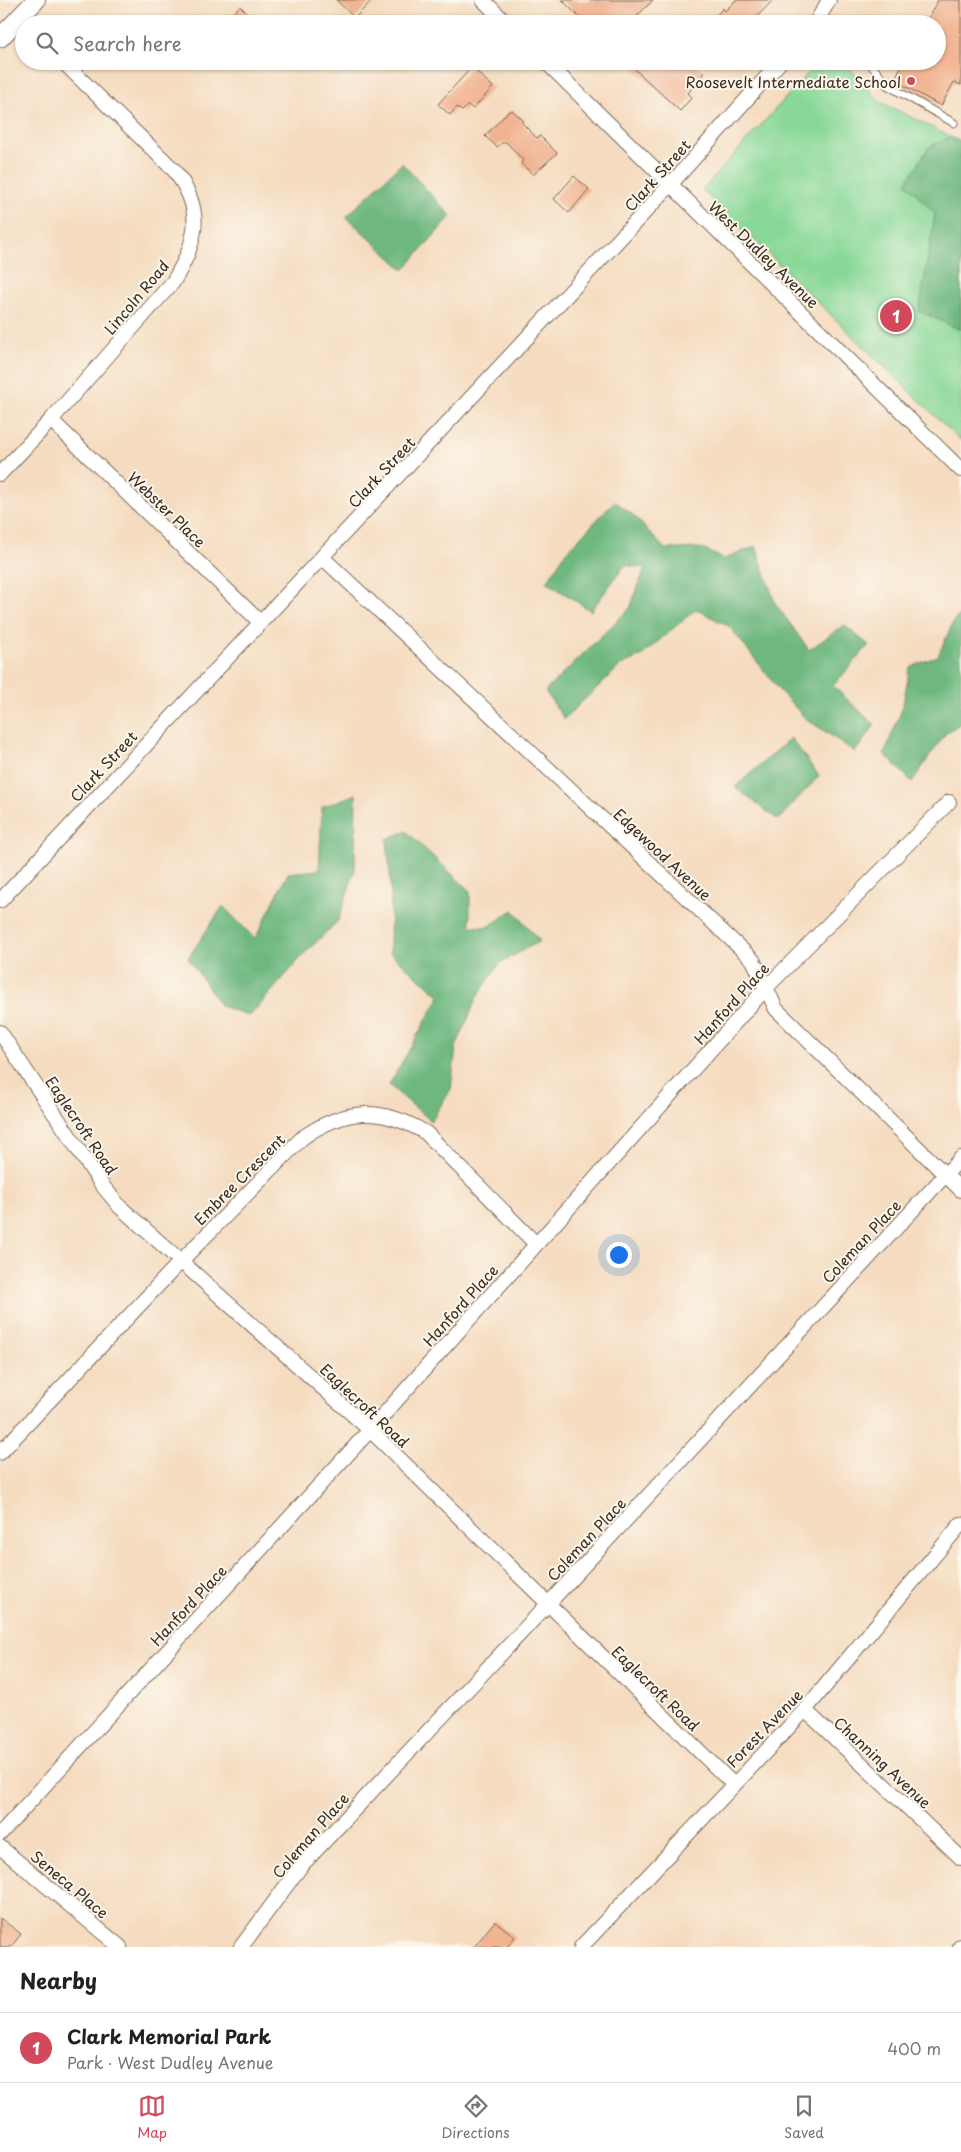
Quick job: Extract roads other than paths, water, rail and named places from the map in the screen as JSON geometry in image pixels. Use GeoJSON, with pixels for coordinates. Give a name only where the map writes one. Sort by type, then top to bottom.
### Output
{"type":"FeatureCollection","features":[{"type":"Feature","properties":{"kind":"street"},"geometry":{"type":"LineString","coordinates":[[26,15],[36,0]]}},
{"type":"Feature","properties":{"kind":"street"},"geometry":{"type":"LineString","coordinates":[[483,0],[498,15]]}},
{"type":"Feature","properties":{"kind":"street"},"geometry":{"type":"LineString","coordinates":[[823,15],[829,0]]}},
{"type":"Feature","properties":{"kind":"street"},"geometry":{"type":"LineString","coordinates":[[0,38],[15,27]]}},
{"type":"Feature","properties":{"kind":"street","name":"Lincoln Road"},"geometry":{"type":"LineString","coordinates":[[0,474],[51,420],[173,282],[186,260],[193,241],[196,220],[192,200],[185,185],[174,170],[71,70]]}},
{"type":"Feature","properties":{"kind":"street","name":"West Dudley Avenue"},"geometry":{"type":"LineString","coordinates":[[554,70],[961,470]]}},
{"type":"Feature","properties":{"kind":"street","name":"Clark Street"},"geometry":{"type":"LineString","coordinates":[[0,900],[260,622],[323,558],[670,186],[773,70]]}},
{"type":"Feature","properties":{"kind":"street","name":"Webster Place"},"geometry":{"type":"LineString","coordinates":[[51,420],[260,622]]}},
{"type":"Feature","properties":{"kind":"street","name":"Edgewood Avenue"},"geometry":{"type":"LineString","coordinates":[[323,558],[752,960],[776,1010],[961,1190]]}},
{"type":"Feature","properties":{"kind":"street","name":"Hanford Place"},"geometry":{"type":"LineString","coordinates":[[0,1834],[370,1430],[766,988],[949,802]]}},
{"type":"Feature","properties":{"kind":"street","name":"Eaglecroft Road"},"geometry":{"type":"LineString","coordinates":[[0,1032],[102,1185],[120,1207],[370,1430],[733,1784]]}},
{"type":"Feature","properties":{"kind":"street","name":"Embree Crescent"},"geometry":{"type":"LineString","coordinates":[[0,1453],[181,1261],[302,1138],[325,1123],[358,1114],[389,1116],[408,1123],[426,1133],[536,1244]]}},
{"type":"Feature","properties":{"kind":"street","name":"Coleman Place"},"geometry":{"type":"LineString","coordinates":[[241,1947],[301,1866],[548,1604],[961,1158]]}},
{"type":"Feature","properties":{"kind":"street","name":"Forest Avenue"},"geometry":{"type":"LineString","coordinates":[[581,1947],[805,1710],[961,1524]]}},
{"type":"Feature","properties":{"kind":"street","name":"Channing Avenue"},"geometry":{"type":"LineString","coordinates":[[805,1710],[961,1858]]}},
{"type":"Feature","properties":{"kind":"street","name":"Seneca Place"},"geometry":{"type":"LineString","coordinates":[[0,1847],[120,1947]]}},
{"type":"Feature","properties":{"kind":"lane"},"geometry":{"type":"LineString","coordinates":[[875,70],[887,85],[954,123]]}},
{"type":"Feature","properties":{"kind":"place","name":"Roosevelt Intermediate School"},"geometry":{"type":"Point","coordinates":[911,81]}},
{"type":"Feature","properties":{"kind":"place","name":"Clark Memorial Park"},"geometry":{"type":"Point","coordinates":[896,316]}}]}
